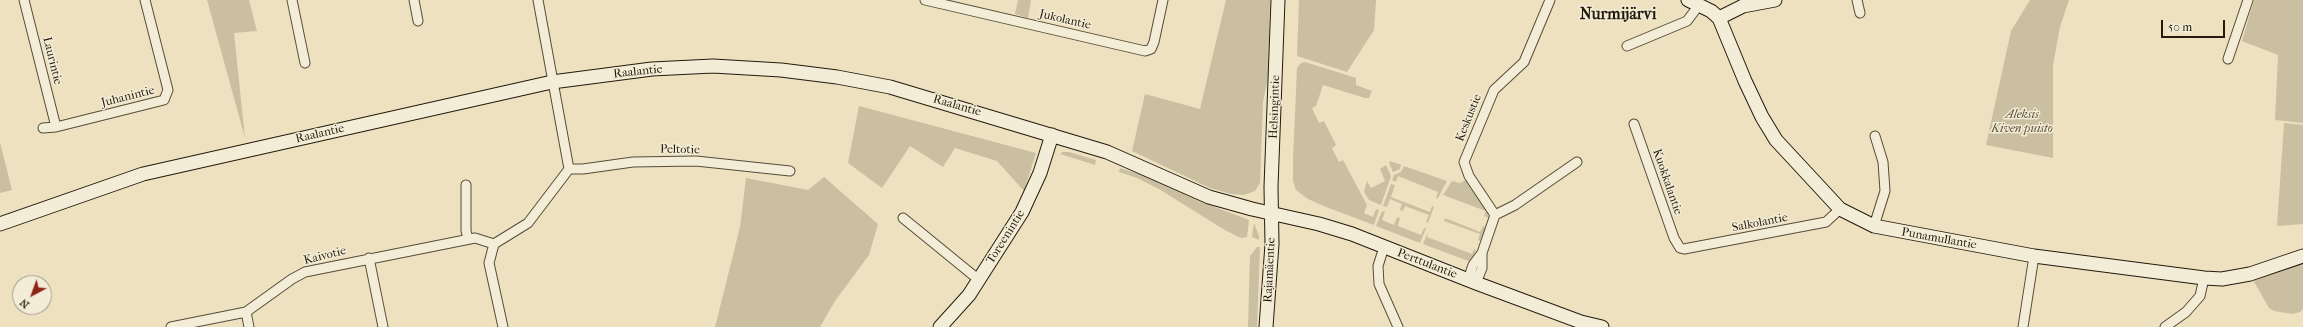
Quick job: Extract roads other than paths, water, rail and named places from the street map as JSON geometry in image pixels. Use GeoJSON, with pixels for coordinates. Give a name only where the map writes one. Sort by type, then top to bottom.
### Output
{"type":"FeatureCollection","features":[{"type":"Feature","properties":{"kind":"street","name":"Laurintie"},"geometry":{"type":"LineString","coordinates":[[24,0],[56,127]]}},
{"type":"Feature","properties":{"kind":"street","name":"Juhanintie"},"geometry":{"type":"LineString","coordinates":[[43,128],[56,127],[164,100],[168,90],[145,0]]}},
{"type":"Feature","properties":{"kind":"street"},"geometry":{"type":"LineString","coordinates":[[292,0],[305,63]]}},
{"type":"Feature","properties":{"kind":"street"},"geometry":{"type":"LineString","coordinates":[[414,0],[418,21]]}},
{"type":"Feature","properties":{"kind":"street"},"geometry":{"type":"LineString","coordinates":[[503,327],[489,263],[494,244],[528,223],[570,169],[552,82],[538,0]]}},
{"type":"Feature","properties":{"kind":"street","name":"Jukolantie"},"geometry":{"type":"LineString","coordinates":[[925,0],[1145,51],[1151,49],[1154,42],[1163,0]]}},
{"type":"Feature","properties":{"kind":"street","name":"Helsingintie"},"geometry":{"type":"LineString","coordinates":[[1272,213],[1278,0]]}},
{"type":"Feature","properties":{"kind":"street","name":"Keskustie"},"geometry":{"type":"LineString","coordinates":[[1495,215],[1469,176],[1464,162],[1494,90],[1524,62],[1550,0]]}},
{"type":"Feature","properties":{"kind":"street"},"geometry":{"type":"LineString","coordinates":[[1627,46],[1687,21],[1693,2],[1719,18],[1743,6],[1775,0]]}},
{"type":"Feature","properties":{"kind":"street"},"geometry":{"type":"LineString","coordinates":[[1857,0],[1860,13]]}},
{"type":"Feature","properties":{"kind":"street"},"geometry":{"type":"LineString","coordinates":[[2228,59],[2248,0]]}},
{"type":"Feature","properties":{"kind":"street","name":"Punamullantie"},"geometry":{"type":"LineString","coordinates":[[1719,18],[1742,75],[1762,117],[1776,140],[1840,209],[1874,226],[2034,256],[2204,278],[2222,279],[2250,274],[2303,256]]}},
{"type":"Feature","properties":{"kind":"street","name":"Raalantie"},"geometry":{"type":"LineString","coordinates":[[0,224],[143,174],[552,82],[652,69],[713,66],[781,70],[837,77],[890,87],[1052,135],[1128,160],[1208,196],[1272,213]]}},
{"type":"Feature","properties":{"kind":"street","name":"Kuokkalantie"},"geometry":{"type":"LineString","coordinates":[[1634,124],[1674,238],[1680,248]]}},
{"type":"Feature","properties":{"kind":"street","name":"Toreenintie"},"geometry":{"type":"LineString","coordinates":[[940,327],[969,295],[1031,195],[1052,135]]}},
{"type":"Feature","properties":{"kind":"street"},"geometry":{"type":"LineString","coordinates":[[1874,226],[1885,191],[1883,162],[1875,136]]}},
{"type":"Feature","properties":{"kind":"street","name":"Peltotie"},"geometry":{"type":"LineString","coordinates":[[570,169],[583,169],[633,162],[696,161],[790,171]]}},
{"type":"Feature","properties":{"kind":"street"},"geometry":{"type":"LineString","coordinates":[[1472,281],[1473,264],[1482,253],[1495,215],[1515,205],[1577,162]]}},
{"type":"Feature","properties":{"kind":"street"},"geometry":{"type":"LineString","coordinates":[[466,185],[466,231],[468,239]]}},
{"type":"Feature","properties":{"kind":"street","name":"Salkolantie"},"geometry":{"type":"LineString","coordinates":[[1680,248],[1684,249],[1826,222],[1840,209]]}},
{"type":"Feature","properties":{"kind":"street","name":"Perttulantie"},"geometry":{"type":"LineString","coordinates":[[1272,213],[1319,224],[1384,247],[1586,324],[1602,327]]}},
{"type":"Feature","properties":{"kind":"street","name":"Rajamäentie"},"geometry":{"type":"LineString","coordinates":[[1266,327],[1272,213]]}},
{"type":"Feature","properties":{"kind":"street"},"geometry":{"type":"LineString","coordinates":[[903,218],[979,280]]}},
{"type":"Feature","properties":{"kind":"street","name":"Kaivotie"},"geometry":{"type":"LineString","coordinates":[[171,327],[246,312],[292,279],[305,272],[368,258],[468,239],[481,239],[494,244]]}},
{"type":"Feature","properties":{"kind":"street"},"geometry":{"type":"LineString","coordinates":[[1384,247],[1378,266],[1379,284],[1398,327]]}},
{"type":"Feature","properties":{"kind":"street"},"geometry":{"type":"LineString","coordinates":[[2023,327],[2034,256]]}},
{"type":"Feature","properties":{"kind":"street"},"geometry":{"type":"LineString","coordinates":[[368,258],[383,327]]}},
{"type":"Feature","properties":{"kind":"street"},"geometry":{"type":"LineString","coordinates":[[2165,327],[2186,312],[2200,296],[2204,278]]}},
{"type":"Feature","properties":{"kind":"street"},"geometry":{"type":"LineString","coordinates":[[246,312],[249,327]]}},
{"type":"Feature","properties":{"kind":"district","name":"Nurmijärvi"},"geometry":{"type":"Point","coordinates":[1618,15]}},
{"type":"Feature","properties":{"kind":"park label","name":"Aleksis Kiven puisto"},"geometry":{"type":"Point","coordinates":[2022,122]}}]}
